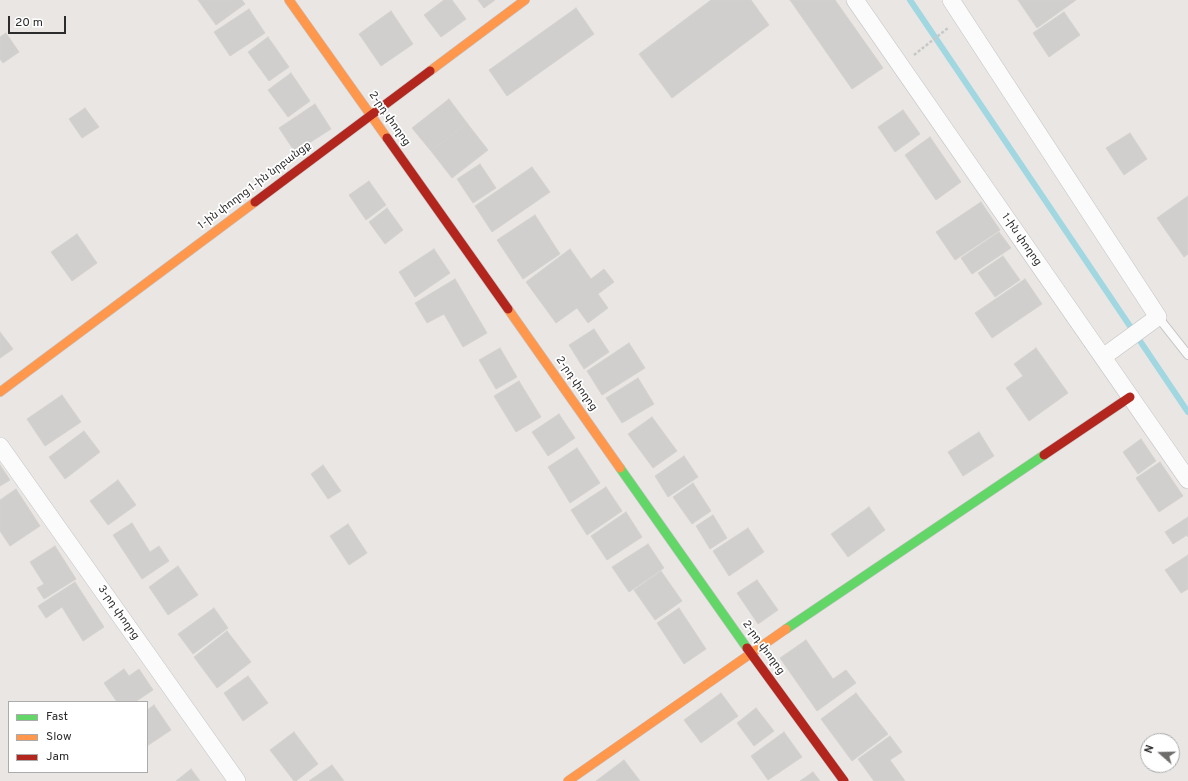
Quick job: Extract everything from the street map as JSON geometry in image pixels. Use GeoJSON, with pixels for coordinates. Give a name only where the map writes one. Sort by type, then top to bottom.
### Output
{"type":"FeatureCollection","features":[{"type":"Feature","properties":{"kind":"street","name":"2-րդ փողոց"},"geometry":{"type":"LineString","coordinates":[[289,0],[751,653],[844,781]]}},
{"type":"Feature","properties":{"kind":"street","name":"1-ին փողոց 1-ին նրբանցք"},"geometry":{"type":"LineString","coordinates":[[0,392],[525,0]]}},
{"type":"Feature","properties":{"kind":"street","name":"1-ին փողոց"},"geometry":{"type":"LineString","coordinates":[[855,0],[1188,480]]}},
{"type":"Feature","properties":{"kind":"street"},"geometry":{"type":"LineString","coordinates":[[951,0],[1158,317],[1103,357]]}},
{"type":"Feature","properties":{"kind":"street"},"geometry":{"type":"LineString","coordinates":[[568,781],[751,653],[1130,397]]}},
{"type":"Feature","properties":{"kind":"street","name":"3-րդ փողոց"},"geometry":{"type":"LineString","coordinates":[[0,446],[237,781]]}},
{"type":"Feature","properties":{"kind":"lane"},"geometry":{"type":"LineString","coordinates":[[1158,317],[1188,355]]}},
{"type":"Feature","properties":{"kind":"path"},"geometry":{"type":"LineString","coordinates":[[902,66],[962,17]]}},
{"type":"Feature","properties":{"kind":"building"},"geometry":{"type":"Polygon","coordinates":[[[198,0],[242,0],[245,4],[216,25],[198,0]]]}},
{"type":"Feature","properties":{"kind":"building"},"geometry":{"type":"Polygon","coordinates":[[[444,0],[452,0],[466,19],[441,37],[424,15],[444,0]]]}},
{"type":"Feature","properties":{"kind":"building"},"geometry":{"type":"Polygon","coordinates":[[[478,0],[495,0],[484,8],[478,0]]]}},
{"type":"Feature","properties":{"kind":"building"},"geometry":{"type":"Polygon","coordinates":[[[711,0],[751,0],[769,25],[672,98],[639,54],[711,0]]]}},
{"type":"Feature","properties":{"kind":"building"},"geometry":{"type":"Polygon","coordinates":[[[790,0],[835,0],[883,68],[852,89],[790,0]]]}},
{"type":"Feature","properties":{"kind":"building"},"geometry":{"type":"Polygon","coordinates":[[[1018,0],[1076,0],[1037,28],[1018,0]]]}},
{"type":"Feature","properties":{"kind":"building"},"geometry":{"type":"Polygon","coordinates":[[[576,8],[594,34],[507,96],[489,70],[576,8]]]}},
{"type":"Feature","properties":{"kind":"building"},"geometry":{"type":"Polygon","coordinates":[[[249,9],[265,33],[230,56],[214,32],[249,9]]]}},
{"type":"Feature","properties":{"kind":"building"},"geometry":{"type":"Polygon","coordinates":[[[391,11],[413,44],[381,66],[359,34],[391,11]]]}},
{"type":"Feature","properties":{"kind":"building"},"geometry":{"type":"Polygon","coordinates":[[[1064,12],[1080,35],[1049,57],[1033,33],[1064,12]]]}},
{"type":"Feature","properties":{"kind":"building"},"geometry":{"type":"Polygon","coordinates":[[[6,33],[19,52],[3,63],[0,59],[0,37],[6,33]]]}},
{"type":"Feature","properties":{"kind":"building"},"geometry":{"type":"Polygon","coordinates":[[[268,37],[289,67],[269,81],[248,52],[268,37]]]}},
{"type":"Feature","properties":{"kind":"building"},"geometry":{"type":"Polygon","coordinates":[[[291,73],[310,101],[288,117],[268,90],[291,73]]]}},
{"type":"Feature","properties":{"kind":"building"},"geometry":{"type":"Polygon","coordinates":[[[449,99],[467,123],[431,151],[412,128],[449,99]]]}},
{"type":"Feature","properties":{"kind":"building"},"geometry":{"type":"Polygon","coordinates":[[[315,104],[331,129],[295,152],[279,128],[315,104]]]}},
{"type":"Feature","properties":{"kind":"building"},"geometry":{"type":"Polygon","coordinates":[[[85,108],[99,127],[82,138],[69,119],[85,108]]]}},
{"type":"Feature","properties":{"kind":"building"},"geometry":{"type":"Polygon","coordinates":[[[903,110],[920,134],[895,152],[878,127],[903,110]]]}},
{"type":"Feature","properties":{"kind":"building"},"geometry":{"type":"Polygon","coordinates":[[[467,123],[488,150],[452,178],[431,151],[467,123]]]}},
{"type":"Feature","properties":{"kind":"building"},"geometry":{"type":"Polygon","coordinates":[[[1130,133],[1147,159],[1124,175],[1106,148],[1130,133]]]}},
{"type":"Feature","properties":{"kind":"building"},"geometry":{"type":"Polygon","coordinates":[[[930,137],[961,182],[936,200],[905,155],[930,137]]]}},
{"type":"Feature","properties":{"kind":"building"},"geometry":{"type":"Polygon","coordinates":[[[480,164],[496,188],[473,203],[457,179],[480,164]]]}},
{"type":"Feature","properties":{"kind":"building"},"geometry":{"type":"Polygon","coordinates":[[[532,167],[550,192],[492,232],[475,206],[532,167]]]}},
{"type":"Feature","properties":{"kind":"building"},"geometry":{"type":"Polygon","coordinates":[[[369,181],[386,205],[366,220],[349,195],[369,181]]]}},
{"type":"Feature","properties":{"kind":"building"},"geometry":{"type":"Polygon","coordinates":[[[1188,196],[1188,254],[1184,257],[1157,218],[1188,196]]]}},
{"type":"Feature","properties":{"kind":"building"},"geometry":{"type":"Polygon","coordinates":[[[981,202],[1000,230],[955,260],[936,232],[981,202]]]}},
{"type":"Feature","properties":{"kind":"building"},"geometry":{"type":"Polygon","coordinates":[[[387,208],[403,230],[385,244],[369,222],[387,208]]]}},
{"type":"Feature","properties":{"kind":"building"},"geometry":{"type":"Polygon","coordinates":[[[535,215],[560,254],[523,279],[497,240],[535,215]]]}},
{"type":"Feature","properties":{"kind":"building"},"geometry":{"type":"Polygon","coordinates":[[[999,232],[1011,248],[972,274],[961,258],[999,232]]]}},
{"type":"Feature","properties":{"kind":"building"},"geometry":{"type":"Polygon","coordinates":[[[77,234],[97,263],[72,281],[51,252],[77,234]]]}},
{"type":"Feature","properties":{"kind":"building"},"geometry":{"type":"Polygon","coordinates":[[[434,249],[450,273],[415,297],[399,272],[434,249]]]}},
{"type":"Feature","properties":{"kind":"building"},"geometry":{"type":"Polygon","coordinates":[[[570,249],[591,279],[604,269],[614,282],[598,294],[608,308],[588,323],[577,308],[556,323],[526,282],[570,249]]]}},
{"type":"Feature","properties":{"kind":"building"},"geometry":{"type":"Polygon","coordinates":[[[1003,256],[1020,280],[995,297],[978,273],[1003,256]]]}},
{"type":"Feature","properties":{"kind":"building"},"geometry":{"type":"Polygon","coordinates":[[[455,279],[487,333],[463,347],[444,314],[427,323],[415,303],[455,279]]]}},
{"type":"Feature","properties":{"kind":"building"},"geometry":{"type":"Polygon","coordinates":[[[1025,279],[1042,304],[992,338],[975,313],[1025,279]]]}},
{"type":"Feature","properties":{"kind":"building"},"geometry":{"type":"Polygon","coordinates":[[[594,329],[609,352],[584,369],[569,345],[594,329]]]}},
{"type":"Feature","properties":{"kind":"building"},"geometry":{"type":"Polygon","coordinates":[[[0,332],[13,349],[0,358],[0,332]]]}},
{"type":"Feature","properties":{"kind":"building"},"geometry":{"type":"Polygon","coordinates":[[[629,343],[645,368],[602,395],[587,371],[629,343]]]}},
{"type":"Feature","properties":{"kind":"building"},"geometry":{"type":"Polygon","coordinates":[[[500,348],[517,377],[496,389],[479,360],[500,348]]]}},
{"type":"Feature","properties":{"kind":"building"},"geometry":{"type":"Polygon","coordinates":[[[1036,348],[1068,393],[1029,421],[1006,388],[1023,376],[1014,364],[1036,348]]]}},
{"type":"Feature","properties":{"kind":"building"},"geometry":{"type":"Polygon","coordinates":[[[638,378],[654,404],[622,423],[606,398],[638,378]]]}},
{"type":"Feature","properties":{"kind":"building"},"geometry":{"type":"Polygon","coordinates":[[[519,381],[541,417],[516,432],[494,396],[519,381]]]}},
{"type":"Feature","properties":{"kind":"building"},"geometry":{"type":"Polygon","coordinates":[[[62,395],[81,422],[45,446],[27,419],[62,395]]]}},
{"type":"Feature","properties":{"kind":"building"},"geometry":{"type":"Polygon","coordinates":[[[559,414],[575,438],[548,456],[532,432],[559,414]]]}},
{"type":"Feature","properties":{"kind":"building"},"geometry":{"type":"Polygon","coordinates":[[[652,417],[677,451],[653,468],[628,434],[652,417]]]}},
{"type":"Feature","properties":{"kind":"building"},"geometry":{"type":"Polygon","coordinates":[[[84,431],[100,452],[65,479],[49,457],[84,431]]]}},
{"type":"Feature","properties":{"kind":"building"},"geometry":{"type":"Polygon","coordinates":[[[979,432],[994,456],[963,476],[948,452],[979,432]]]}},
{"type":"Feature","properties":{"kind":"building"},"geometry":{"type":"Polygon","coordinates":[[[1141,439],[1156,461],[1138,474],[1123,452],[1141,439]]]}},
{"type":"Feature","properties":{"kind":"building"},"geometry":{"type":"Polygon","coordinates":[[[577,448],[600,483],[570,503],[548,467],[577,448]]]}},
{"type":"Feature","properties":{"kind":"building"},"geometry":{"type":"Polygon","coordinates":[[[684,456],[698,477],[668,497],[655,476],[684,456]]]}},
{"type":"Feature","properties":{"kind":"building"},"geometry":{"type":"Polygon","coordinates":[[[1160,462],[1183,496],[1159,512],[1136,478],[1160,462]]]}},
{"type":"Feature","properties":{"kind":"building"},"geometry":{"type":"Polygon","coordinates":[[[0,465],[10,480],[0,486],[0,465]]]}},
{"type":"Feature","properties":{"kind":"building"},"geometry":{"type":"Polygon","coordinates":[[[323,465],[341,491],[328,499],[311,474],[323,465]]]}},
{"type":"Feature","properties":{"kind":"building"},"geometry":{"type":"Polygon","coordinates":[[[118,480],[136,505],[108,525],[90,501],[118,480]]]}},
{"type":"Feature","properties":{"kind":"building"},"geometry":{"type":"Polygon","coordinates":[[[693,483],[711,511],[692,524],[673,497],[693,483]]]}},
{"type":"Feature","properties":{"kind":"building"},"geometry":{"type":"Polygon","coordinates":[[[606,487],[622,511],[587,535],[571,510],[606,487]]]}},
{"type":"Feature","properties":{"kind":"building"},"geometry":{"type":"Polygon","coordinates":[[[16,489],[40,526],[10,546],[0,531],[0,500],[16,489]]]}},
{"type":"Feature","properties":{"kind":"building"},"geometry":{"type":"Polygon","coordinates":[[[869,507],[885,530],[848,557],[831,534],[869,507]]]}},
{"type":"Feature","properties":{"kind":"building"},"geometry":{"type":"Polygon","coordinates":[[[626,512],[642,537],[607,560],[591,536],[626,512]]]}},
{"type":"Feature","properties":{"kind":"building"},"geometry":{"type":"Polygon","coordinates":[[[713,515],[727,538],[710,549],[696,526],[713,515]]]}},
{"type":"Feature","properties":{"kind":"building"},"geometry":{"type":"Polygon","coordinates":[[[1188,517],[1188,537],[1187,535],[1173,544],[1165,532],[1188,517]]]}},
{"type":"Feature","properties":{"kind":"building"},"geometry":{"type":"Polygon","coordinates":[[[132,523],[150,552],[159,546],[169,561],[142,579],[113,535],[132,523]]]}},
{"type":"Feature","properties":{"kind":"building"},"geometry":{"type":"Polygon","coordinates":[[[348,524],[367,553],[349,565],[330,536],[348,524]]]}},
{"type":"Feature","properties":{"kind":"building"},"geometry":{"type":"Polygon","coordinates":[[[748,528],[764,552],[729,576],[713,551],[748,528]]]}},
{"type":"Feature","properties":{"kind":"building"},"geometry":{"type":"Polygon","coordinates":[[[648,544],[664,568],[629,592],[612,567],[648,544]]]}},
{"type":"Feature","properties":{"kind":"building"},"geometry":{"type":"Polygon","coordinates":[[[55,546],[76,579],[44,599],[37,588],[44,584],[30,562],[55,546]]]}},
{"type":"Feature","properties":{"kind":"building"},"geometry":{"type":"Polygon","coordinates":[[[1188,555],[1188,589],[1181,593],[1165,570],[1188,555]]]}},
{"type":"Feature","properties":{"kind":"building"},"geometry":{"type":"Polygon","coordinates":[[[178,566],[198,595],[168,615],[149,587],[178,566]]]}},
{"type":"Feature","properties":{"kind":"building"},"geometry":{"type":"Polygon","coordinates":[[[661,571],[682,601],[655,620],[634,590],[661,571]]]}},
{"type":"Feature","properties":{"kind":"building"},"geometry":{"type":"Polygon","coordinates":[[[757,580],[778,610],[758,624],[737,593],[757,580]]]}},
{"type":"Feature","properties":{"kind":"building"},"geometry":{"type":"Polygon","coordinates":[[[75,582],[104,627],[83,641],[62,607],[46,618],[38,606],[75,582]]]}},
{"type":"Feature","properties":{"kind":"building"},"geometry":{"type":"Polygon","coordinates":[[[214,608],[228,628],[193,654],[178,634],[214,608]]]}},
{"type":"Feature","properties":{"kind":"building"},"geometry":{"type":"Polygon","coordinates":[[[679,608],[706,649],[684,664],[657,623],[679,608]]]}},
{"type":"Feature","properties":{"kind":"building"},"geometry":{"type":"Polygon","coordinates":[[[227,631],[251,662],[217,688],[194,657],[227,631]]]}},
{"type":"Feature","properties":{"kind":"building"},"geometry":{"type":"Polygon","coordinates":[[[806,640],[833,679],[846,670],[856,683],[817,711],[780,658],[806,640]]]}},
{"type":"Feature","properties":{"kind":"building"},"geometry":{"type":"Polygon","coordinates":[[[124,669],[129,676],[139,669],[153,690],[136,701],[116,701],[104,683],[124,669]]]}},
{"type":"Feature","properties":{"kind":"building"},"geometry":{"type":"Polygon","coordinates":[[[248,676],[268,703],[243,721],[224,693],[248,676]]]}},
{"type":"Feature","properties":{"kind":"building"},"geometry":{"type":"Polygon","coordinates":[[[721,693],[738,716],[701,743],[684,720],[721,693]]]}},
{"type":"Feature","properties":{"kind":"building"},"geometry":{"type":"Polygon","coordinates":[[[856,693],[888,734],[852,761],[821,719],[856,693]]]}},
{"type":"Feature","properties":{"kind":"building"},"geometry":{"type":"Polygon","coordinates":[[[154,705],[171,730],[148,745],[148,709],[154,705]]]}},
{"type":"Feature","properties":{"kind":"building"},"geometry":{"type":"Polygon","coordinates":[[[756,708],[774,731],[754,746],[737,723],[756,708]]]}},
{"type":"Feature","properties":{"kind":"building"},"geometry":{"type":"Polygon","coordinates":[[[294,732],[318,764],[296,781],[294,781],[270,750],[294,732]]]}},
{"type":"Feature","properties":{"kind":"building"},"geometry":{"type":"Polygon","coordinates":[[[784,732],[802,757],[768,780],[751,756],[784,732]]]}},
{"type":"Feature","properties":{"kind":"building"},"geometry":{"type":"Polygon","coordinates":[[[890,736],[902,752],[890,760],[905,781],[874,781],[858,759],[890,736]]]}},
{"type":"Feature","properties":{"kind":"building"},"geometry":{"type":"Polygon","coordinates":[[[624,760],[640,781],[596,781],[624,760]]]}},
{"type":"Feature","properties":{"kind":"building"},"geometry":{"type":"Polygon","coordinates":[[[332,765],[344,781],[309,781],[332,765]]]}},
{"type":"Feature","properties":{"kind":"building"},"geometry":{"type":"Polygon","coordinates":[[[191,769],[200,781],[176,781],[191,769]]]}},
{"type":"Feature","properties":{"kind":"building"},"geometry":{"type":"Polygon","coordinates":[[[813,772],[820,781],[800,781],[813,772]]]}},
{"type":"Feature","properties":{"kind":"waterway"},"geometry":{"type":"LineString","coordinates":[[910,0],[1188,412]]}},
{"type":"Feature","properties":{"kind":"traffic: fast"},"geometry":{"type":"LineString","coordinates":[[786,629],[1044,455]]}},
{"type":"Feature","properties":{"kind":"traffic: fast"},"geometry":{"type":"LineString","coordinates":[[620,468],[747,648]]}},
{"type":"Feature","properties":{"kind":"traffic: slow"},"geometry":{"type":"LineString","coordinates":[[289,0],[387,138]]}},
{"type":"Feature","properties":{"kind":"traffic: slow"},"geometry":{"type":"LineString","coordinates":[[430,71],[525,0]]}},
{"type":"Feature","properties":{"kind":"traffic: slow"},"geometry":{"type":"LineString","coordinates":[[0,392],[255,202]]}},
{"type":"Feature","properties":{"kind":"traffic: slow"},"geometry":{"type":"LineString","coordinates":[[508,309],[620,468]]}},
{"type":"Feature","properties":{"kind":"traffic: slow"},"geometry":{"type":"LineString","coordinates":[[568,781],[786,629]]}},
{"type":"Feature","properties":{"kind":"traffic: jam"},"geometry":{"type":"LineString","coordinates":[[255,202],[430,71]]}},
{"type":"Feature","properties":{"kind":"traffic: jam"},"geometry":{"type":"LineString","coordinates":[[387,138],[508,309]]}},
{"type":"Feature","properties":{"kind":"traffic: jam"},"geometry":{"type":"LineString","coordinates":[[1044,455],[1130,397]]}},
{"type":"Feature","properties":{"kind":"traffic: jam"},"geometry":{"type":"LineString","coordinates":[[747,648],[844,781]]}}]}
